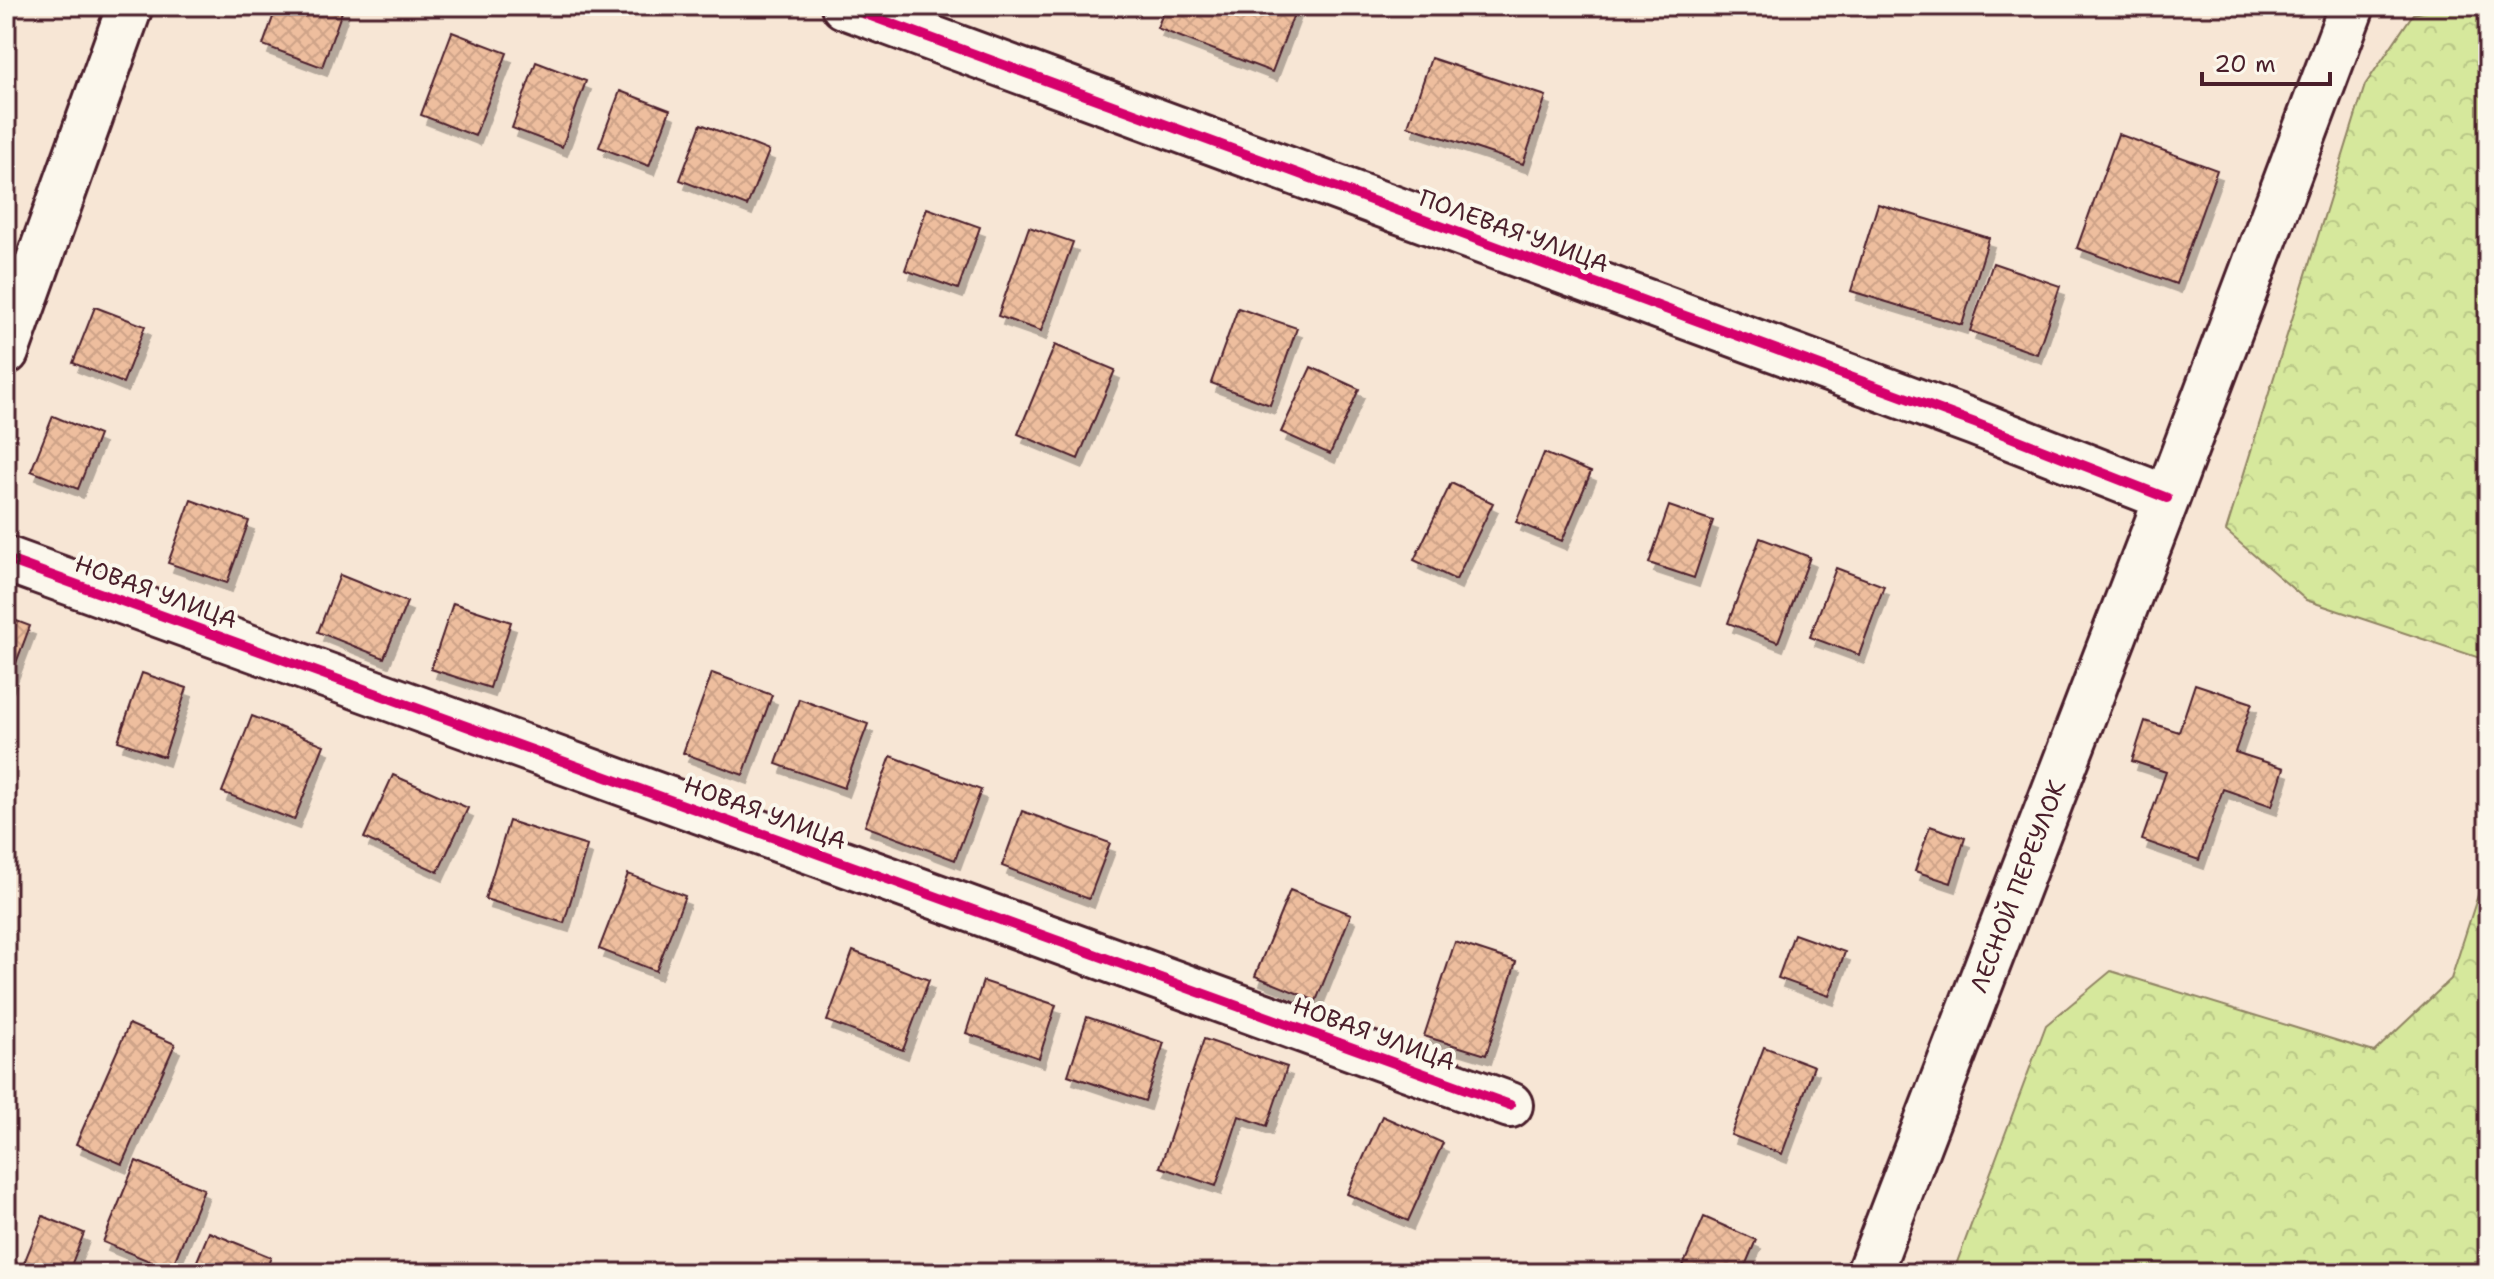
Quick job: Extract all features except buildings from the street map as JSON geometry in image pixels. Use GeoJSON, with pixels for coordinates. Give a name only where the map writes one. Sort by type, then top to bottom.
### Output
{"type":"FeatureCollection","features":[{"type":"Feature","properties":{"kind":"street"},"geometry":{"type":"LineString","coordinates":[[6,352],[130,6]]}},
{"type":"Feature","properties":{"kind":"street","name":"ПОЛЕВАЯ УЛИЦА"},"geometry":{"type":"LineString","coordinates":[[844,6],[1975,423],[2167,498]]}},
{"type":"Feature","properties":{"kind":"street","name":"ЛЕСНОЙ ПЕРЕУЛОК"},"geometry":{"type":"LineString","coordinates":[[1869,1273],[2352,6]]}},
{"type":"Feature","properties":{"kind":"street","name":"НОВАЯ УЛИЦА"},"geometry":{"type":"LineString","coordinates":[[6,559],[1510,1105]]}},
{"type":"Feature","properties":{"kind":"green space"},"geometry":{"type":"Polygon","coordinates":[[[2453,6],[2488,9],[2488,666],[2480,658],[2306,600],[2226,531],[2365,85],[2413,14],[2453,6]]]}},
{"type":"Feature","properties":{"kind":"green space"},"geometry":{"type":"Polygon","coordinates":[[[2488,864],[2488,1273],[1953,1273],[2046,1025],[2111,971],[2374,1052],[2451,979],[2488,864]]]}},
{"type":"Feature","properties":{"kind":"cycle path"},"geometry":{"type":"LineString","coordinates":[[844,6],[1975,423],[2167,498]]}},
{"type":"Feature","properties":{"kind":"cycle path"},"geometry":{"type":"LineString","coordinates":[[6,559],[1510,1105]]}}]}
